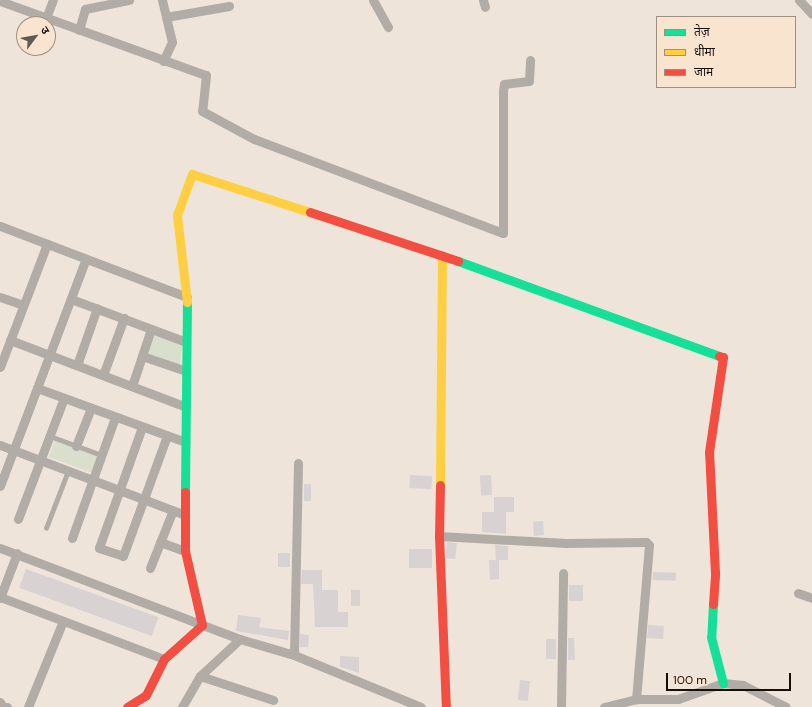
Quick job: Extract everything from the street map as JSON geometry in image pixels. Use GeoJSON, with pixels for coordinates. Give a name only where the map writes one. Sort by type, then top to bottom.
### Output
{"type":"FeatureCollection","features":[{"type":"Feature","properties":{"kind":"street"},"geometry":{"type":"LineString","coordinates":[[47,16],[53,0]]}},
{"type":"Feature","properties":{"kind":"street"},"geometry":{"type":"LineString","coordinates":[[79,30],[85,9],[129,0]]}},
{"type":"Feature","properties":{"kind":"street"},"geometry":{"type":"LineString","coordinates":[[162,0],[172,42],[163,61]]}},
{"type":"Feature","properties":{"kind":"street"},"geometry":{"type":"LineString","coordinates":[[373,0],[388,27]]}},
{"type":"Feature","properties":{"kind":"street"},"geometry":{"type":"LineString","coordinates":[[800,0],[812,14]]}},
{"type":"Feature","properties":{"kind":"street"},"geometry":{"type":"LineString","coordinates":[[0,1],[41,16]]}},
{"type":"Feature","properties":{"kind":"street"},"geometry":{"type":"LineString","coordinates":[[166,17],[229,6]]}},
{"type":"Feature","properties":{"kind":"street"},"geometry":{"type":"LineString","coordinates":[[56,22],[163,61],[206,75],[202,111],[254,139],[503,234],[504,84],[529,81],[530,60]]}},
{"type":"Feature","properties":{"kind":"street"},"geometry":{"type":"LineString","coordinates":[[202,625],[184,551],[187,297],[177,215],[192,174],[442,255],[723,357],[709,452],[715,572],[711,638],[723,683]]}},
{"type":"Feature","properties":{"kind":"street"},"geometry":{"type":"LineString","coordinates":[[0,226],[187,297]]}},
{"type":"Feature","properties":{"kind":"street"},"geometry":{"type":"LineString","coordinates":[[0,367],[47,244]]}},
{"type":"Feature","properties":{"kind":"street"},"geometry":{"type":"LineString","coordinates":[[442,255],[439,536],[446,707]]}},
{"type":"Feature","properties":{"kind":"street"},"geometry":{"type":"LineString","coordinates":[[0,486],[86,259]]}},
{"type":"Feature","properties":{"kind":"street"},"geometry":{"type":"LineString","coordinates":[[0,297],[23,305]]}},
{"type":"Feature","properties":{"kind":"street"},"geometry":{"type":"LineString","coordinates":[[71,299],[186,342]]}},
{"type":"Feature","properties":{"kind":"street"},"geometry":{"type":"LineString","coordinates":[[77,365],[97,308]]}},
{"type":"Feature","properties":{"kind":"street"},"geometry":{"type":"LineString","coordinates":[[103,375],[124,318]]}},
{"type":"Feature","properties":{"kind":"street"},"geometry":{"type":"LineString","coordinates":[[132,386],[151,329]]}},
{"type":"Feature","properties":{"kind":"street"},"geometry":{"type":"LineString","coordinates":[[10,340],[186,406]]}},
{"type":"Feature","properties":{"kind":"street"},"geometry":{"type":"LineString","coordinates":[[142,356],[186,371]]}},
{"type":"Feature","properties":{"kind":"street"},"geometry":{"type":"LineString","coordinates":[[37,388],[185,442]]}},
{"type":"Feature","properties":{"kind":"street"},"geometry":{"type":"LineString","coordinates":[[18,519],[64,398]]}},
{"type":"Feature","properties":{"kind":"street"},"geometry":{"type":"LineString","coordinates":[[76,446],[91,408]]}},
{"type":"Feature","properties":{"kind":"street"},"geometry":{"type":"LineString","coordinates":[[72,538],[115,417]]}},
{"type":"Feature","properties":{"kind":"street"},"geometry":{"type":"LineString","coordinates":[[142,427],[99,548],[123,556],[167,436]]}},
{"type":"Feature","properties":{"kind":"street"},"geometry":{"type":"LineString","coordinates":[[0,445],[185,515]]}},
{"type":"Feature","properties":{"kind":"street"},"geometry":{"type":"LineString","coordinates":[[294,655],[298,463]]}},
{"type":"Feature","properties":{"kind":"street"},"geometry":{"type":"LineString","coordinates":[[150,568],[173,510]]}},
{"type":"Feature","properties":{"kind":"street"},"geometry":{"type":"LineString","coordinates":[[439,536],[566,543],[646,542],[649,545],[636,699]]}},
{"type":"Feature","properties":{"kind":"street"},"geometry":{"type":"LineString","coordinates":[[160,542],[184,551]]}},
{"type":"Feature","properties":{"kind":"street"},"geometry":{"type":"LineString","coordinates":[[0,548],[17,553],[240,639],[294,655],[415,706]]}},
{"type":"Feature","properties":{"kind":"street"},"geometry":{"type":"LineString","coordinates":[[17,553],[0,597],[164,659]]}},
{"type":"Feature","properties":{"kind":"street"},"geometry":{"type":"LineString","coordinates":[[561,707],[563,573]]}},
{"type":"Feature","properties":{"kind":"street"},"geometry":{"type":"LineString","coordinates":[[798,593],[812,598]]}},
{"type":"Feature","properties":{"kind":"street"},"geometry":{"type":"LineString","coordinates":[[28,707],[63,620]]}},
{"type":"Feature","properties":{"kind":"street"},"geometry":{"type":"LineString","coordinates":[[126,707],[146,695],[164,659],[202,625]]}},
{"type":"Feature","properties":{"kind":"street"},"geometry":{"type":"LineString","coordinates":[[182,707],[200,676],[240,639]]}},
{"type":"Feature","properties":{"kind":"street"},"geometry":{"type":"LineString","coordinates":[[200,676],[273,700]]}},
{"type":"Feature","properties":{"kind":"street"},"geometry":{"type":"LineString","coordinates":[[604,707],[636,699],[678,699],[723,683],[743,685],[786,707]]}},
{"type":"Feature","properties":{"kind":"street"},"geometry":{"type":"LineString","coordinates":[[0,702],[3,707],[7,707]]}},
{"type":"Feature","properties":{"kind":"lane"},"geometry":{"type":"LineString","coordinates":[[50,436],[102,455]]}},
{"type":"Feature","properties":{"kind":"lane"},"geometry":{"type":"LineString","coordinates":[[46,528],[68,471]]}},
{"type":"Feature","properties":{"kind":"green space"},"geometry":{"type":"Polygon","coordinates":[[[154,333],[182,344],[180,366],[148,354],[154,333]]]}},
{"type":"Feature","properties":{"kind":"green space"},"geometry":{"type":"Polygon","coordinates":[[[55,440],[98,456],[92,473],[49,457],[55,440]]]}},
{"type":"Feature","properties":{"kind":"building"},"geometry":{"type":"Polygon","coordinates":[[[410,475],[432,476],[431,489],[409,488],[410,475]]]}},
{"type":"Feature","properties":{"kind":"building"},"geometry":{"type":"Polygon","coordinates":[[[491,475],[492,495],[481,496],[480,476],[491,475]]]}},
{"type":"Feature","properties":{"kind":"building"},"geometry":{"type":"Polygon","coordinates":[[[304,484],[311,484],[311,501],[304,501],[304,484]]]}},
{"type":"Feature","properties":{"kind":"building"},"geometry":{"type":"Polygon","coordinates":[[[494,497],[514,497],[514,512],[506,512],[506,534],[482,532],[482,512],[494,512],[494,497]]]}},
{"type":"Feature","properties":{"kind":"building"},"geometry":{"type":"Polygon","coordinates":[[[543,521],[544,535],[534,536],[533,522],[543,521]]]}},
{"type":"Feature","properties":{"kind":"building"},"geometry":{"type":"Polygon","coordinates":[[[447,542],[457,543],[455,559],[445,558],[447,542]]]}},
{"type":"Feature","properties":{"kind":"building"},"geometry":{"type":"Polygon","coordinates":[[[495,545],[508,546],[508,560],[499,560],[499,579],[490,580],[489,560],[496,560],[495,545]]]}},
{"type":"Feature","properties":{"kind":"building"},"geometry":{"type":"Polygon","coordinates":[[[409,549],[432,549],[432,568],[409,568],[409,549]]]}},
{"type":"Feature","properties":{"kind":"building"},"geometry":{"type":"Polygon","coordinates":[[[278,553],[290,553],[290,567],[278,567],[278,553]]]}},
{"type":"Feature","properties":{"kind":"building"},"geometry":{"type":"Polygon","coordinates":[[[26,569],[158,617],[152,636],[19,588],[26,569]]]}},
{"type":"Feature","properties":{"kind":"building"},"geometry":{"type":"Polygon","coordinates":[[[302,570],[322,570],[322,590],[338,590],[338,612],[348,612],[348,627],[315,627],[313,584],[301,584],[302,570]]]}},
{"type":"Feature","properties":{"kind":"building"},"geometry":{"type":"Polygon","coordinates":[[[653,572],[676,573],[676,581],[653,580],[653,572]]]}},
{"type":"Feature","properties":{"kind":"building"},"geometry":{"type":"Polygon","coordinates":[[[569,585],[583,585],[583,601],[569,601],[569,585]]]}},
{"type":"Feature","properties":{"kind":"building"},"geometry":{"type":"Polygon","coordinates":[[[351,590],[360,590],[360,606],[351,606],[351,590]]]}},
{"type":"Feature","properties":{"kind":"building"},"geometry":{"type":"Polygon","coordinates":[[[238,615],[261,618],[259,627],[289,631],[288,640],[236,631],[238,615]]]}},
{"type":"Feature","properties":{"kind":"building"},"geometry":{"type":"Polygon","coordinates":[[[648,625],[664,626],[663,639],[647,638],[648,625]]]}},
{"type":"Feature","properties":{"kind":"building"},"geometry":{"type":"Polygon","coordinates":[[[300,634],[309,635],[308,647],[300,647],[300,634]]]}},
{"type":"Feature","properties":{"kind":"building"},"geometry":{"type":"Polygon","coordinates":[[[568,638],[574,638],[575,660],[568,660],[568,638]]]}},
{"type":"Feature","properties":{"kind":"building"},"geometry":{"type":"Polygon","coordinates":[[[546,639],[556,639],[556,659],[546,659],[546,639]]]}},
{"type":"Feature","properties":{"kind":"building"},"geometry":{"type":"Polygon","coordinates":[[[340,656],[359,657],[359,673],[340,667],[340,656]]]}},
{"type":"Feature","properties":{"kind":"building"},"geometry":{"type":"Polygon","coordinates":[[[520,680],[530,681],[528,701],[518,700],[520,680]]]}},
{"type":"Feature","properties":{"kind":"traffic: fast"},"geometry":{"type":"LineString","coordinates":[[458,261],[719,356]]}},
{"type":"Feature","properties":{"kind":"traffic: fast"},"geometry":{"type":"LineString","coordinates":[[185,492],[187,302]]}},
{"type":"Feature","properties":{"kind":"traffic: fast"},"geometry":{"type":"LineString","coordinates":[[713,604],[711,637],[723,683]]}},
{"type":"Feature","properties":{"kind":"traffic: slow"},"geometry":{"type":"LineString","coordinates":[[187,302],[177,215],[192,174],[310,212]]}},
{"type":"Feature","properties":{"kind":"traffic: slow"},"geometry":{"type":"LineString","coordinates":[[440,485],[442,255]]}},
{"type":"Feature","properties":{"kind":"traffic: jam"},"geometry":{"type":"LineString","coordinates":[[310,212],[458,261]]}},
{"type":"Feature","properties":{"kind":"traffic: jam"},"geometry":{"type":"LineString","coordinates":[[713,604],[715,573],[709,452],[723,357],[719,356]]}},
{"type":"Feature","properties":{"kind":"traffic: jam"},"geometry":{"type":"LineString","coordinates":[[440,485],[439,536],[446,707]]}},
{"type":"Feature","properties":{"kind":"traffic: jam"},"geometry":{"type":"LineString","coordinates":[[127,707],[146,695],[164,659],[202,625],[185,551],[185,492]]}}]}
